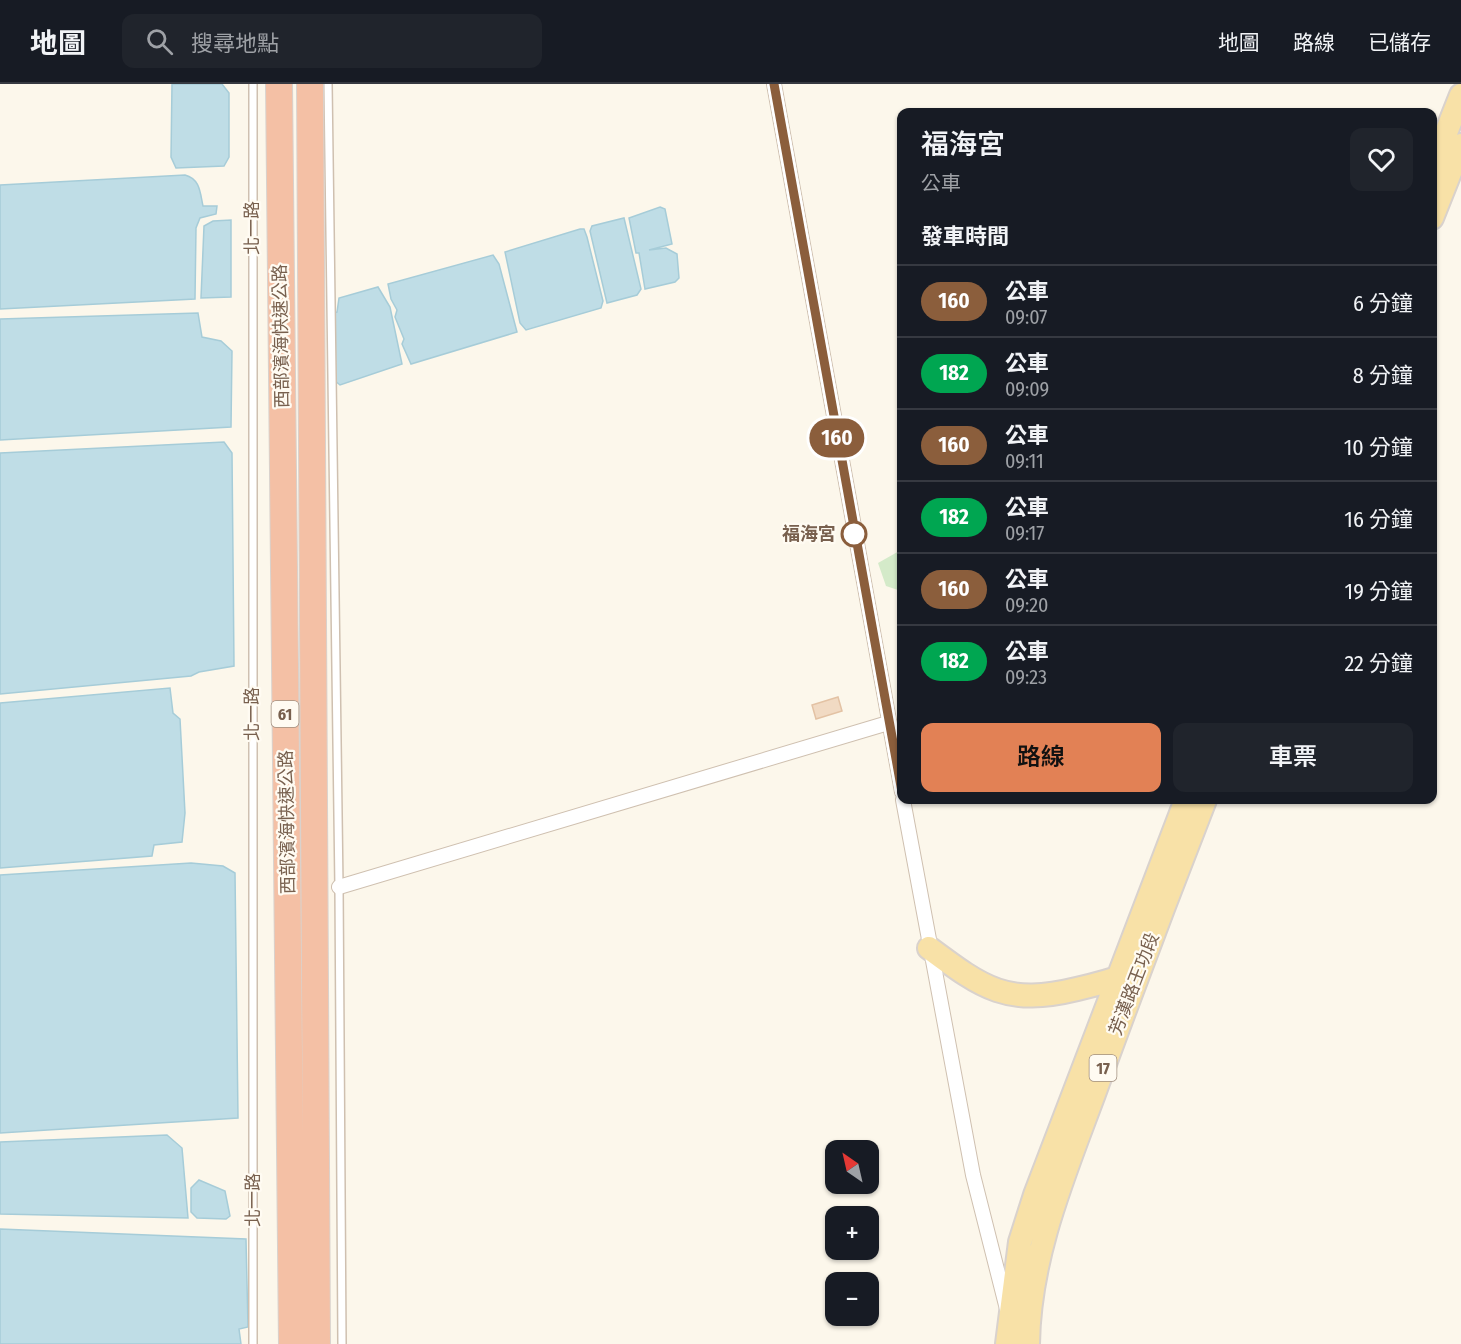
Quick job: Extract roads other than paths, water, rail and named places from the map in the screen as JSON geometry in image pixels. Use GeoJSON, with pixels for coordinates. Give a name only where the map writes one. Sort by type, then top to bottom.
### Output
{"type":"FeatureCollection","features":[{"type":"Feature","properties":{"kind":"highway","name":"西部濱海快速公路"},"geometry":{"type":"LineString","coordinates":[[279,84],[292,1344]]}},
{"type":"Feature","properties":{"kind":"highway","name":"西部濱海快速公路"},"geometry":{"type":"LineString","coordinates":[[310,84],[317,1344]]}},
{"type":"Feature","properties":{"kind":"main road"},"geometry":{"type":"LineString","coordinates":[[1437,155],[1461,95]]}},
{"type":"Feature","properties":{"kind":"main road"},"geometry":{"type":"LineString","coordinates":[[1437,205],[1461,145]]}},
{"type":"Feature","properties":{"kind":"main road","name":"芳漢路王功段"},"geometry":{"type":"LineString","coordinates":[[1009,1318],[1020,1242],[1035,1195],[1184,804]]}},
{"type":"Feature","properties":{"kind":"main road","name":"芳漢路王功段"},"geometry":{"type":"LineString","coordinates":[[1028,1344],[1031,1291],[1055,1200],[1139,970],[1203,804]]}},
{"type":"Feature","properties":{"kind":"main road"},"geometry":{"type":"LineString","coordinates":[[929,948],[966,975],[992,988],[1015,995],[1043,997],[1116,979],[1139,970]]}},
{"type":"Feature","properties":{"kind":"main road","name":"17"},"geometry":{"type":"LineString","coordinates":[[1007,1344],[1009,1318]]}},
{"type":"Feature","properties":{"kind":"street"},"geometry":{"type":"LineString","coordinates":[[774,84],[897,770]]}},
{"type":"Feature","properties":{"kind":"street"},"geometry":{"type":"LineString","coordinates":[[339,886],[888,723]]}},
{"type":"Feature","properties":{"kind":"street"},"geometry":{"type":"LineString","coordinates":[[904,804],[973,1175],[1009,1318],[1023,1344]]}},
{"type":"Feature","properties":{"kind":"lane","name":"北一路"},"geometry":{"type":"LineString","coordinates":[[253,84],[254,1344]]}},
{"type":"Feature","properties":{"kind":"lane"},"geometry":{"type":"LineString","coordinates":[[328,84],[339,886],[342,1344]]}},
{"type":"Feature","properties":{"kind":"water"},"geometry":{"type":"Polygon","coordinates":[[[172,84],[222,84],[229,93],[229,157],[224,166],[176,168],[171,157],[172,84]]]}},
{"type":"Feature","properties":{"kind":"water"},"geometry":{"type":"Polygon","coordinates":[[[185,175],[196,183],[203,206],[217,206],[216,214],[200,218],[196,228],[195,299],[0,309],[0,185],[185,175]]]}},
{"type":"Feature","properties":{"kind":"water"},"geometry":{"type":"Polygon","coordinates":[[[660,207],[665,209],[672,244],[649,250],[666,248],[677,254],[679,278],[675,282],[645,289],[639,253],[636,253],[629,218],[660,207]]]}},
{"type":"Feature","properties":{"kind":"water"},"geometry":{"type":"Polygon","coordinates":[[[624,218],[641,289],[637,295],[607,303],[590,231],[592,226],[624,218]]]}},
{"type":"Feature","properties":{"kind":"water"},"geometry":{"type":"Polygon","coordinates":[[[231,220],[231,297],[201,298],[204,226],[213,221],[231,220]]]}},
{"type":"Feature","properties":{"kind":"water"},"geometry":{"type":"Polygon","coordinates":[[[584,229],[587,237],[603,301],[601,308],[526,330],[520,323],[505,252],[584,229]]]}},
{"type":"Feature","properties":{"kind":"water"},"geometry":{"type":"Polygon","coordinates":[[[493,255],[499,264],[517,332],[411,364],[402,344],[404,339],[395,317],[397,310],[391,299],[388,284],[493,255]]]}},
{"type":"Feature","properties":{"kind":"water"},"geometry":{"type":"Polygon","coordinates":[[[378,287],[390,307],[402,364],[340,385],[334,380],[332,313],[337,312],[339,298],[378,287]]]}},
{"type":"Feature","properties":{"kind":"water"},"geometry":{"type":"Polygon","coordinates":[[[198,313],[202,337],[221,341],[232,351],[231,427],[0,440],[0,319],[198,313]]]}},
{"type":"Feature","properties":{"kind":"water"},"geometry":{"type":"Polygon","coordinates":[[[224,442],[232,453],[234,666],[199,672],[191,676],[0,694],[0,453],[224,442]]]}},
{"type":"Feature","properties":{"kind":"water"},"geometry":{"type":"Polygon","coordinates":[[[170,688],[173,713],[180,719],[185,813],[182,842],[154,845],[152,856],[0,868],[0,703],[170,688]]]}},
{"type":"Feature","properties":{"kind":"water"},"geometry":{"type":"Polygon","coordinates":[[[191,863],[223,866],[235,873],[238,1118],[0,1133],[0,875],[191,863]]]}},
{"type":"Feature","properties":{"kind":"water"},"geometry":{"type":"Polygon","coordinates":[[[167,1135],[182,1148],[188,1218],[0,1214],[0,1142],[167,1135]]]}},
{"type":"Feature","properties":{"kind":"water"},"geometry":{"type":"Polygon","coordinates":[[[199,1180],[225,1191],[230,1216],[226,1219],[197,1218],[191,1212],[191,1188],[199,1180]]]}},
{"type":"Feature","properties":{"kind":"water"},"geometry":{"type":"Polygon","coordinates":[[[0,1229],[246,1239],[248,1327],[239,1329],[241,1344],[0,1344],[0,1229]]]}},
{"type":"Feature","properties":{"kind":"place","name":"福海宮"},"geometry":{"type":"Point","coordinates":[854,534]}}]}
